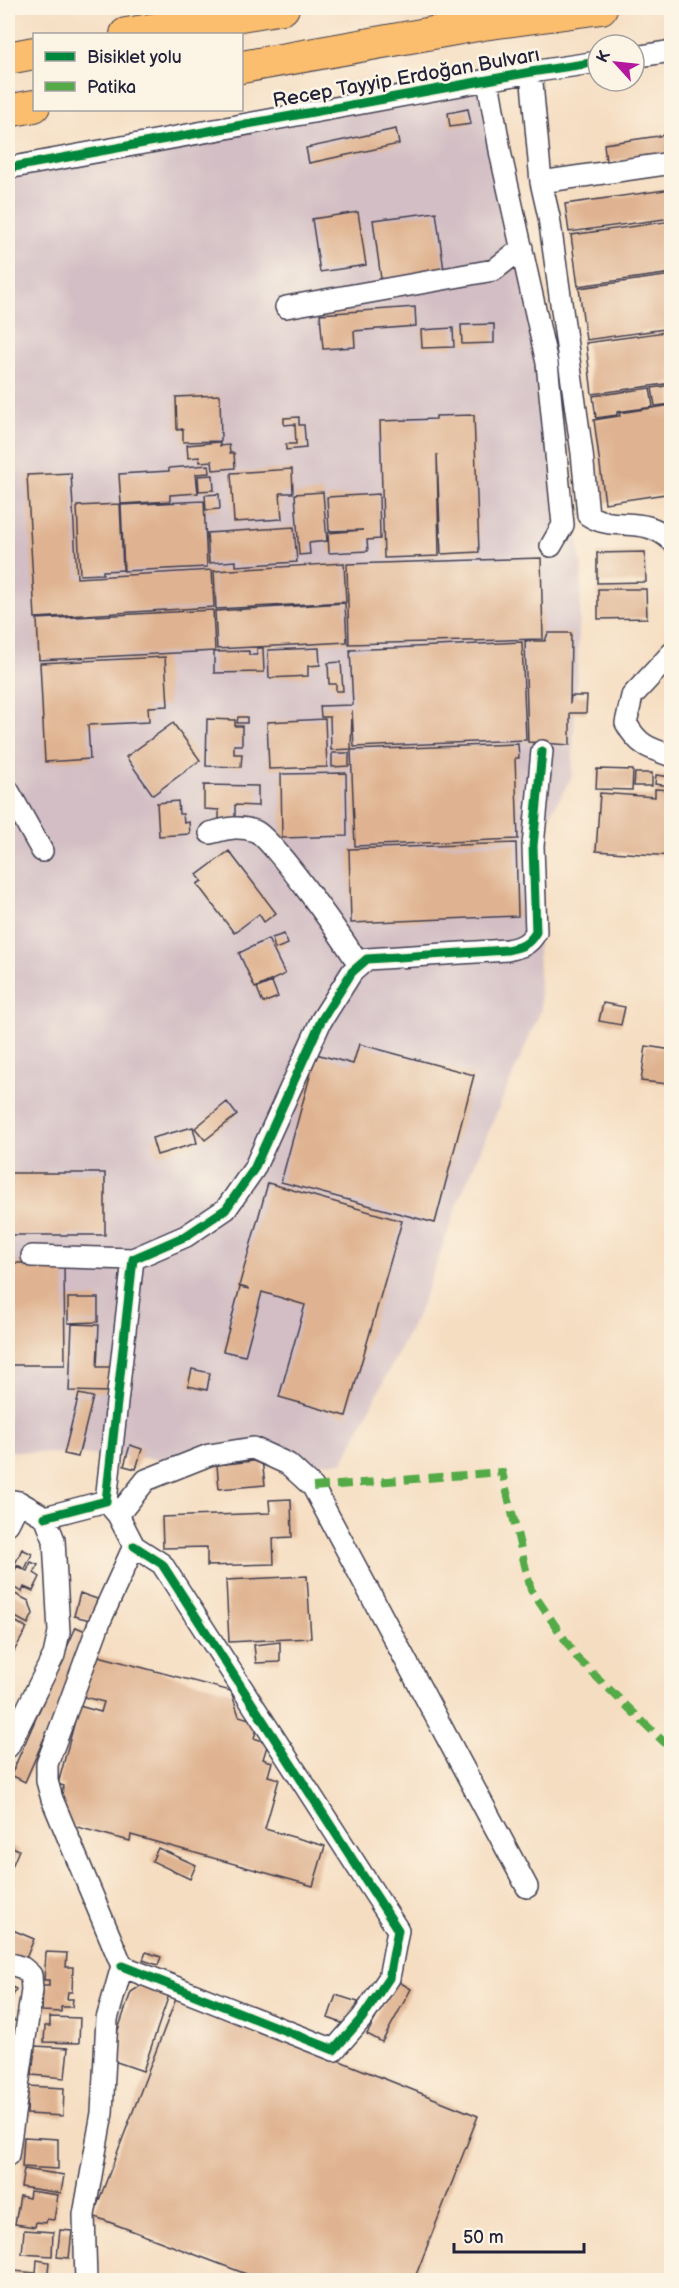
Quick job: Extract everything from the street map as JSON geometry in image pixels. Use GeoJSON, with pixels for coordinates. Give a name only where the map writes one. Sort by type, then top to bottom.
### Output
{"type":"FeatureCollection","features":[{"type":"Feature","properties":{"kind":"highway"},"geometry":{"type":"LineString","coordinates":[[132,33],[283,8]]}},
{"type":"Feature","properties":{"kind":"highway","name":"Recep Tayyip Erdoğan Bulvarı"},"geometry":{"type":"LineString","coordinates":[[243,67],[483,24],[601,8]]}},
{"type":"Feature","properties":{"kind":"highway"},"geometry":{"type":"LineString","coordinates":[[8,58],[33,53]]}},
{"type":"Feature","properties":{"kind":"highway"},"geometry":{"type":"LineString","coordinates":[[8,111],[33,106]]}},
{"type":"Feature","properties":{"kind":"street"},"geometry":{"type":"LineString","coordinates":[[646,55],[672,51]]}},
{"type":"Feature","properties":{"kind":"street","name":"Recep Tayyip Erdoğan Bulvarı"},"geometry":{"type":"LineString","coordinates":[[8,168],[586,64]]}},
{"type":"Feature","properties":{"kind":"street"},"geometry":{"type":"LineString","coordinates":[[531,72],[541,182],[549,217],[582,453],[588,515],[599,523],[631,524],[660,530],[672,541]]}},
{"type":"Feature","properties":{"kind":"street"},"geometry":{"type":"LineString","coordinates":[[488,81],[501,156],[547,363],[563,525],[551,546]]}},
{"type":"Feature","properties":{"kind":"street"},"geometry":{"type":"LineString","coordinates":[[541,182],[672,163]]}},
{"type":"Feature","properties":{"kind":"street"},"geometry":{"type":"LineString","coordinates":[[286,307],[494,270],[522,248]]}},
{"type":"Feature","properties":{"kind":"street"},"geometry":{"type":"LineString","coordinates":[[672,653],[632,696],[626,723],[634,737],[647,748],[672,756]]}},
{"type":"Feature","properties":{"kind":"street"},"geometry":{"type":"LineString","coordinates":[[32,1256],[133,1259],[186,1236],[226,1209],[254,1169],[321,1021],[340,987],[351,972],[367,959],[507,950],[531,942],[536,933],[533,846],[542,751]]}},
{"type":"Feature","properties":{"kind":"street"},"geometry":{"type":"LineString","coordinates":[[8,790],[42,851]]}},
{"type":"Feature","properties":{"kind":"street"},"geometry":{"type":"LineString","coordinates":[[210,833],[237,826],[257,832],[312,898],[359,965]]}},
{"type":"Feature","properties":{"kind":"street"},"geometry":{"type":"LineString","coordinates":[[122,1966],[334,2050],[362,2018],[390,1978],[398,1930],[162,1564],[134,1546],[112,1508],[133,1259]]}},
{"type":"Feature","properties":{"kind":"street"},"geometry":{"type":"LineString","coordinates":[[8,1524],[13,1501],[45,1517],[112,1508],[146,1480],[209,1455],[253,1448],[288,1464],[313,1487],[319,1497],[527,1887]]}},
{"type":"Feature","properties":{"kind":"street"},"geometry":{"type":"LineString","coordinates":[[8,1747],[54,1655],[59,1632],[54,1540],[45,1517]]}},
{"type":"Feature","properties":{"kind":"street"},"geometry":{"type":"LineString","coordinates":[[86,2280],[84,2215],[102,2112],[107,2019],[122,1966],[52,1799],[47,1781],[47,1764],[100,1621],[134,1546]]}},
{"type":"Feature","properties":{"kind":"street"},"geometry":{"type":"LineString","coordinates":[[8,1963],[23,1968],[31,1975],[32,1990],[8,2155]]}},
{"type":"Feature","properties":{"kind":"shaded area"},"geometry":{"type":"Polygon","coordinates":[[[477,83],[555,361],[582,568],[572,776],[533,846],[541,1010],[460,1198],[420,1309],[343,1462],[258,1464],[8,1451],[8,168],[477,83]]]}},
{"type":"Feature","properties":{"kind":"building"},"geometry":{"type":"Polygon","coordinates":[[[468,109],[471,124],[450,127],[448,113],[468,109]]]}},
{"type":"Feature","properties":{"kind":"building"},"geometry":{"type":"Polygon","coordinates":[[[396,129],[399,144],[309,163],[306,148],[396,129]]]}},
{"type":"Feature","properties":{"kind":"building"},"geometry":{"type":"Polygon","coordinates":[[[672,134],[672,153],[606,162],[604,144],[672,134]]]}},
{"type":"Feature","properties":{"kind":"building"},"geometry":{"type":"Polygon","coordinates":[[[672,189],[672,218],[569,232],[565,204],[672,189]]]}},
{"type":"Feature","properties":{"kind":"building"},"geometry":{"type":"Polygon","coordinates":[[[358,212],[366,265],[320,272],[312,219],[358,212]]]}},
{"type":"Feature","properties":{"kind":"building"},"geometry":{"type":"Polygon","coordinates":[[[436,212],[444,270],[381,279],[373,220],[436,212]]]}},
{"type":"Feature","properties":{"kind":"building"},"geometry":{"type":"Polygon","coordinates":[[[672,221],[672,273],[578,286],[571,235],[672,221]]]}},
{"type":"Feature","properties":{"kind":"building"},"geometry":{"type":"Polygon","coordinates":[[[672,275],[672,328],[586,340],[579,288],[672,275]]]}},
{"type":"Feature","properties":{"kind":"building"},"geometry":{"type":"Polygon","coordinates":[[[415,307],[416,326],[354,331],[355,347],[323,349],[320,314],[415,307]]]}},
{"type":"Feature","properties":{"kind":"building"},"geometry":{"type":"Polygon","coordinates":[[[494,324],[494,343],[462,344],[461,325],[494,324]]]}},
{"type":"Feature","properties":{"kind":"building"},"geometry":{"type":"Polygon","coordinates":[[[453,328],[454,347],[422,348],[421,330],[453,328]]]}},
{"type":"Feature","properties":{"kind":"building"},"geometry":{"type":"Polygon","coordinates":[[[672,331],[672,383],[592,394],[586,343],[672,331]]]}},
{"type":"Feature","properties":{"kind":"building"},"geometry":{"type":"Polygon","coordinates":[[[672,385],[672,404],[655,406],[652,388],[672,385]]]}},
{"type":"Feature","properties":{"kind":"building"},"geometry":{"type":"Polygon","coordinates":[[[650,388],[653,407],[617,412],[617,415],[596,418],[593,396],[650,388]]]}},
{"type":"Feature","properties":{"kind":"building"},"geometry":{"type":"Polygon","coordinates":[[[220,395],[221,441],[183,442],[183,429],[177,430],[176,397],[220,395]]]}},
{"type":"Feature","properties":{"kind":"building"},"geometry":{"type":"Polygon","coordinates":[[[672,405],[672,493],[605,503],[594,420],[620,416],[619,413],[672,405]]]}},
{"type":"Feature","properties":{"kind":"building"},"geometry":{"type":"Polygon","coordinates":[[[474,415],[479,552],[441,554],[437,454],[439,556],[384,558],[380,421],[474,415]]]}},
{"type":"Feature","properties":{"kind":"building"},"geometry":{"type":"Polygon","coordinates":[[[299,417],[299,425],[304,425],[306,448],[286,450],[286,444],[296,444],[295,424],[284,425],[284,418],[299,417]]]}},
{"type":"Feature","properties":{"kind":"building"},"geometry":{"type":"Polygon","coordinates":[[[220,442],[220,446],[229,445],[230,453],[234,453],[235,468],[213,470],[212,461],[200,462],[199,457],[188,458],[187,445],[220,442]]]}},
{"type":"Feature","properties":{"kind":"building"},"geometry":{"type":"Polygon","coordinates":[[[209,465],[210,473],[196,474],[198,493],[170,495],[170,501],[121,504],[119,474],[169,471],[169,468],[209,465]]]}},
{"type":"Feature","properties":{"kind":"building"},"geometry":{"type":"Polygon","coordinates":[[[292,469],[293,493],[280,493],[282,519],[234,522],[231,473],[292,469]]]}},
{"type":"Feature","properties":{"kind":"building"},"geometry":{"type":"Polygon","coordinates":[[[71,473],[77,578],[212,570],[214,607],[35,618],[27,475],[71,473]]]}},
{"type":"Feature","properties":{"kind":"building"},"geometry":{"type":"Polygon","coordinates":[[[213,475],[214,490],[199,491],[198,476],[213,475]]]}},
{"type":"Feature","properties":{"kind":"building"},"geometry":{"type":"Polygon","coordinates":[[[323,492],[327,541],[309,543],[310,554],[299,555],[295,494],[323,492]]]}},
{"type":"Feature","properties":{"kind":"building"},"geometry":{"type":"Polygon","coordinates":[[[219,494],[220,509],[206,510],[205,495],[219,494]]]}},
{"type":"Feature","properties":{"kind":"building"},"geometry":{"type":"Polygon","coordinates":[[[379,494],[380,539],[367,540],[368,551],[329,553],[328,533],[363,530],[329,531],[327,497],[379,494]]]}},
{"type":"Feature","properties":{"kind":"building"},"geometry":{"type":"Polygon","coordinates":[[[204,501],[207,567],[124,571],[121,505],[204,501]]]}},
{"type":"Feature","properties":{"kind":"building"},"geometry":{"type":"Polygon","coordinates":[[[120,504],[123,570],[80,575],[77,506],[120,504]]]}},
{"type":"Feature","properties":{"kind":"building"},"geometry":{"type":"Polygon","coordinates":[[[294,527],[297,562],[236,566],[236,561],[209,563],[207,533],[294,527]]]}},
{"type":"Feature","properties":{"kind":"building"},"geometry":{"type":"Polygon","coordinates":[[[645,552],[646,582],[597,583],[597,553],[645,552]]]}},
{"type":"Feature","properties":{"kind":"building"},"geometry":{"type":"Polygon","coordinates":[[[541,558],[543,639],[349,644],[347,564],[541,558]]]}},
{"type":"Feature","properties":{"kind":"building"},"geometry":{"type":"Polygon","coordinates":[[[344,563],[346,602],[216,609],[214,571],[344,563]]]}},
{"type":"Feature","properties":{"kind":"building"},"geometry":{"type":"Polygon","coordinates":[[[598,589],[646,589],[647,618],[598,619],[598,589]]]}},
{"type":"Feature","properties":{"kind":"building"},"geometry":{"type":"Polygon","coordinates":[[[345,603],[347,642],[217,649],[215,611],[345,603]]]}},
{"type":"Feature","properties":{"kind":"building"},"geometry":{"type":"Polygon","coordinates":[[[213,610],[215,651],[39,660],[37,619],[213,610]]]}},
{"type":"Feature","properties":{"kind":"building"},"geometry":{"type":"Polygon","coordinates":[[[548,633],[571,633],[570,704],[571,696],[587,696],[586,713],[570,713],[570,745],[528,742],[525,641],[545,641],[548,633]]]}},
{"type":"Feature","properties":{"kind":"building"},"geometry":{"type":"Polygon","coordinates":[[[522,642],[526,740],[354,747],[352,710],[351,749],[331,750],[330,717],[321,717],[320,706],[353,705],[350,650],[522,642]]]}},
{"type":"Feature","properties":{"kind":"building"},"geometry":{"type":"Polygon","coordinates":[[[257,648],[263,648],[264,672],[214,673],[214,652],[249,651],[249,655],[257,655],[257,648]]]}},
{"type":"Feature","properties":{"kind":"building"},"geometry":{"type":"Polygon","coordinates":[[[319,648],[320,665],[308,666],[308,676],[269,678],[268,650],[319,648]]]}},
{"type":"Feature","properties":{"kind":"building"},"geometry":{"type":"Polygon","coordinates":[[[165,657],[168,706],[148,707],[149,722],[88,725],[90,759],[45,762],[40,663],[165,657]]]}},
{"type":"Feature","properties":{"kind":"building"},"geometry":{"type":"Polygon","coordinates":[[[341,662],[343,691],[336,691],[336,684],[329,684],[328,663],[341,662]]]}},
{"type":"Feature","properties":{"kind":"building"},"geometry":{"type":"Polygon","coordinates":[[[238,717],[247,717],[247,723],[237,723],[238,717]]]}},
{"type":"Feature","properties":{"kind":"building"},"geometry":{"type":"Polygon","coordinates":[[[207,719],[235,720],[235,726],[242,726],[242,745],[234,745],[234,754],[242,754],[241,767],[206,766],[207,719]]]}},
{"type":"Feature","properties":{"kind":"building"},"geometry":{"type":"Polygon","coordinates":[[[325,719],[327,767],[269,769],[267,722],[325,719]]]}},
{"type":"Feature","properties":{"kind":"building"},"geometry":{"type":"Polygon","coordinates":[[[173,723],[200,760],[153,795],[126,757],[173,723]]]}},
{"type":"Feature","properties":{"kind":"building"},"geometry":{"type":"Polygon","coordinates":[[[518,744],[519,758],[515,758],[518,839],[355,846],[351,750],[518,744]]]}},
{"type":"Feature","properties":{"kind":"building"},"geometry":{"type":"Polygon","coordinates":[[[332,753],[349,753],[349,766],[332,767],[332,753]]]}},
{"type":"Feature","properties":{"kind":"building"},"geometry":{"type":"Polygon","coordinates":[[[597,769],[633,770],[632,790],[596,789],[597,769]]]}},
{"type":"Feature","properties":{"kind":"building"},"geometry":{"type":"Polygon","coordinates":[[[346,773],[347,836],[282,838],[281,774],[346,773]]]}},
{"type":"Feature","properties":{"kind":"building"},"geometry":{"type":"Polygon","coordinates":[[[635,773],[652,773],[652,786],[634,786],[635,773]]]}},
{"type":"Feature","properties":{"kind":"building"},"geometry":{"type":"Polygon","coordinates":[[[656,775],[671,777],[670,786],[655,784],[656,775]]]}},
{"type":"Feature","properties":{"kind":"building"},"geometry":{"type":"Polygon","coordinates":[[[204,785],[258,786],[258,806],[235,805],[235,821],[219,820],[219,810],[204,809],[204,785]]]}},
{"type":"Feature","properties":{"kind":"building"},"geometry":{"type":"Polygon","coordinates":[[[655,789],[672,790],[672,856],[596,851],[600,793],[655,797],[655,789]]]}},
{"type":"Feature","properties":{"kind":"building"},"geometry":{"type":"Polygon","coordinates":[[[178,801],[179,814],[183,814],[184,823],[189,822],[190,834],[159,836],[157,803],[178,801]]]}},
{"type":"Feature","properties":{"kind":"building"},"geometry":{"type":"Polygon","coordinates":[[[516,843],[518,916],[351,923],[349,849],[516,843]]]}},
{"type":"Feature","properties":{"kind":"building"},"geometry":{"type":"Polygon","coordinates":[[[229,851],[276,913],[264,922],[259,914],[234,933],[197,884],[202,881],[197,875],[229,851]]]}},
{"type":"Feature","properties":{"kind":"building"},"geometry":{"type":"Polygon","coordinates":[[[284,934],[288,944],[275,949],[272,938],[284,934]]]}},
{"type":"Feature","properties":{"kind":"building"},"geometry":{"type":"Polygon","coordinates":[[[268,939],[285,974],[255,988],[239,953],[268,939]]]}},
{"type":"Feature","properties":{"kind":"building"},"geometry":{"type":"Polygon","coordinates":[[[272,982],[278,997],[263,1003],[257,988],[272,982]]]}},
{"type":"Feature","properties":{"kind":"building"},"geometry":{"type":"Polygon","coordinates":[[[603,1003],[625,1007],[621,1025],[599,1021],[603,1003]]]}},
{"type":"Feature","properties":{"kind":"building"},"geometry":{"type":"Polygon","coordinates":[[[359,1044],[474,1075],[435,1223],[281,1182],[316,1054],[353,1064],[359,1044]]]}},
{"type":"Feature","properties":{"kind":"building"},"geometry":{"type":"Polygon","coordinates":[[[646,1046],[672,1050],[668,1084],[641,1081],[646,1046]]]}},
{"type":"Feature","properties":{"kind":"building"},"geometry":{"type":"Polygon","coordinates":[[[227,1102],[237,1115],[205,1140],[195,1128],[227,1102]]]}},
{"type":"Feature","properties":{"kind":"building"},"geometry":{"type":"Polygon","coordinates":[[[193,1127],[197,1143],[157,1155],[152,1138],[193,1127]]]}},
{"type":"Feature","properties":{"kind":"building"},"geometry":{"type":"Polygon","coordinates":[[[8,1173],[105,1173],[105,1235],[8,1235],[8,1173]]]}},
{"type":"Feature","properties":{"kind":"building"},"geometry":{"type":"Polygon","coordinates":[[[268,1183],[402,1221],[346,1416],[279,1397],[305,1305],[262,1292],[245,1356],[223,1351],[240,1287],[249,1289],[239,1286],[268,1183]]]}},
{"type":"Feature","properties":{"kind":"building"},"geometry":{"type":"Polygon","coordinates":[[[8,1263],[64,1263],[65,1365],[8,1365],[8,1263]]]}},
{"type":"Feature","properties":{"kind":"building"},"geometry":{"type":"Polygon","coordinates":[[[68,1298],[98,1298],[98,1322],[68,1323],[68,1298]]]}},
{"type":"Feature","properties":{"kind":"building"},"geometry":{"type":"Polygon","coordinates":[[[72,1324],[99,1325],[97,1367],[112,1367],[111,1392],[69,1391],[72,1324]]]}},
{"type":"Feature","properties":{"kind":"building"},"geometry":{"type":"Polygon","coordinates":[[[192,1369],[210,1373],[207,1390],[188,1386],[192,1369]]]}},
{"type":"Feature","properties":{"kind":"building"},"geometry":{"type":"Polygon","coordinates":[[[79,1394],[93,1397],[78,1457],[64,1454],[79,1394]]]}},
{"type":"Feature","properties":{"kind":"building"},"geometry":{"type":"Polygon","coordinates":[[[130,1445],[142,1449],[136,1469],[124,1466],[130,1445]]]}},
{"type":"Feature","properties":{"kind":"building"},"geometry":{"type":"Polygon","coordinates":[[[262,1460],[265,1485],[219,1489],[217,1465],[262,1460]]]}},
{"type":"Feature","properties":{"kind":"building"},"geometry":{"type":"Polygon","coordinates":[[[291,1499],[292,1537],[273,1538],[274,1564],[207,1566],[207,1547],[163,1548],[162,1517],[270,1513],[269,1500],[291,1499]]]}},
{"type":"Feature","properties":{"kind":"building"},"geometry":{"type":"Polygon","coordinates":[[[22,1549],[32,1554],[25,1569],[15,1564],[22,1549]]]}},
{"type":"Feature","properties":{"kind":"building"},"geometry":{"type":"Polygon","coordinates":[[[31,1562],[38,1565],[34,1573],[40,1577],[33,1591],[24,1587],[22,1592],[8,1585],[17,1566],[27,1571],[31,1562]]]}},
{"type":"Feature","properties":{"kind":"building"},"geometry":{"type":"Polygon","coordinates":[[[307,1576],[311,1638],[229,1642],[226,1580],[307,1576]]]}},
{"type":"Feature","properties":{"kind":"building"},"geometry":{"type":"Polygon","coordinates":[[[13,1593],[29,1601],[33,1614],[28,1624],[10,1614],[8,1619],[8,1604],[13,1593]]]}},
{"type":"Feature","properties":{"kind":"building"},"geometry":{"type":"Polygon","coordinates":[[[80,1593],[100,1600],[94,1621],[74,1616],[80,1593]]]}},
{"type":"Feature","properties":{"kind":"building"},"geometry":{"type":"Polygon","coordinates":[[[11,1619],[27,1628],[13,1653],[8,1650],[8,1627],[11,1619]]]}},
{"type":"Feature","properties":{"kind":"building"},"geometry":{"type":"Polygon","coordinates":[[[76,1627],[90,1633],[25,1782],[11,1775],[76,1627]]]}},
{"type":"Feature","properties":{"kind":"building"},"geometry":{"type":"Polygon","coordinates":[[[280,1642],[280,1662],[256,1663],[254,1645],[280,1642]]]}},
{"type":"Feature","properties":{"kind":"building"},"geometry":{"type":"Polygon","coordinates":[[[91,1654],[231,1691],[239,1716],[259,1722],[254,1738],[268,1743],[263,1759],[272,1762],[268,1776],[279,1779],[265,1829],[325,1846],[313,1886],[131,1835],[130,1841],[62,1823],[59,1805],[64,1786],[58,1784],[79,1706],[101,1712],[104,1702],[80,1696],[91,1654]]]}},
{"type":"Feature","properties":{"kind":"building"},"geometry":{"type":"Polygon","coordinates":[[[8,1845],[19,1850],[8,1876],[8,1845]]]}},
{"type":"Feature","properties":{"kind":"building"},"geometry":{"type":"Polygon","coordinates":[[[158,1848],[196,1865],[190,1879],[152,1861],[158,1848]]]}},
{"type":"Feature","properties":{"kind":"building"},"geometry":{"type":"Polygon","coordinates":[[[8,1928],[34,1939],[25,1961],[8,1958],[8,1928]]]}},
{"type":"Feature","properties":{"kind":"building"},"geometry":{"type":"Polygon","coordinates":[[[46,1952],[67,1953],[66,1967],[73,1967],[72,1992],[68,1992],[67,1999],[73,1999],[72,2007],[61,2007],[61,2012],[42,2011],[43,1986],[49,1986],[49,1980],[44,1980],[46,1952]]]}},
{"type":"Feature","properties":{"kind":"building"},"geometry":{"type":"Polygon","coordinates":[[[146,1952],[161,1957],[158,1965],[143,1960],[146,1952]]]}},
{"type":"Feature","properties":{"kind":"building"},"geometry":{"type":"Polygon","coordinates":[[[396,1980],[411,1989],[382,2042],[367,2034],[396,1980]]]}},
{"type":"Feature","properties":{"kind":"building"},"geometry":{"type":"Polygon","coordinates":[[[148,1981],[171,1989],[143,2071],[108,2059],[131,1992],[148,1981]]]}},
{"type":"Feature","properties":{"kind":"building"},"geometry":{"type":"Polygon","coordinates":[[[8,1985],[16,1989],[8,2007],[8,1985]]]}},
{"type":"Feature","properties":{"kind":"building"},"geometry":{"type":"Polygon","coordinates":[[[336,1995],[358,2002],[350,2026],[328,2018],[336,1995]]]}},
{"type":"Feature","properties":{"kind":"building"},"geometry":{"type":"Polygon","coordinates":[[[177,1996],[478,2116],[414,2280],[262,2280],[93,2216],[177,1996]]]}},
{"type":"Feature","properties":{"kind":"building"},"geometry":{"type":"Polygon","coordinates":[[[50,2017],[80,2018],[79,2043],[44,2042],[45,2026],[50,2026],[50,2017]]]}},
{"type":"Feature","properties":{"kind":"building"},"geometry":{"type":"Polygon","coordinates":[[[8,2018],[21,2023],[15,2043],[8,2040],[8,2018]]]}},
{"type":"Feature","properties":{"kind":"building"},"geometry":{"type":"Polygon","coordinates":[[[35,2046],[68,2048],[65,2078],[32,2075],[35,2046]]]}},
{"type":"Feature","properties":{"kind":"building"},"geometry":{"type":"Polygon","coordinates":[[[28,2086],[64,2088],[63,2116],[27,2114],[28,2086]]]}},
{"type":"Feature","properties":{"kind":"building"},"geometry":{"type":"Polygon","coordinates":[[[24,2137],[58,2139],[58,2169],[22,2167],[24,2137]]]}},
{"type":"Feature","properties":{"kind":"building"},"geometry":{"type":"Polygon","coordinates":[[[24,2169],[64,2175],[61,2193],[21,2187],[24,2169]]]}},
{"type":"Feature","properties":{"kind":"building"},"geometry":{"type":"Polygon","coordinates":[[[30,2191],[58,2195],[54,2220],[47,2219],[46,2223],[36,2222],[35,2227],[15,2224],[20,2196],[29,2198],[30,2191]]]}},
{"type":"Feature","properties":{"kind":"building"},"geometry":{"type":"Polygon","coordinates":[[[24,2230],[53,2232],[52,2256],[22,2254],[24,2230]]]}},
{"type":"Feature","properties":{"kind":"building"},"geometry":{"type":"Polygon","coordinates":[[[60,2230],[72,2231],[69,2258],[57,2257],[60,2230]]]}},
{"type":"Feature","properties":{"kind":"building"},"geometry":{"type":"Polygon","coordinates":[[[37,2260],[49,2262],[47,2280],[14,2280],[14,2271],[36,2273],[37,2260]]]}},
{"type":"Feature","properties":{"kind":"marked path"},"geometry":{"type":"LineString","coordinates":[[313,1487],[502,1472],[531,1590],[578,1659],[672,1750]]}},
{"type":"Feature","properties":{"kind":"cycle path"},"geometry":{"type":"LineString","coordinates":[[8,168],[586,64]]}},
{"type":"Feature","properties":{"kind":"cycle path"},"geometry":{"type":"LineString","coordinates":[[45,1517],[106,1501],[133,1259],[186,1236],[226,1209],[254,1169],[321,1021],[352,972],[367,959],[507,950],[524,945],[536,932],[533,846],[542,751]]}},
{"type":"Feature","properties":{"kind":"cycle path"},"geometry":{"type":"LineString","coordinates":[[122,1966],[334,2050],[362,2018],[389,1978],[398,1930],[162,1564],[134,1546]]}}]}
